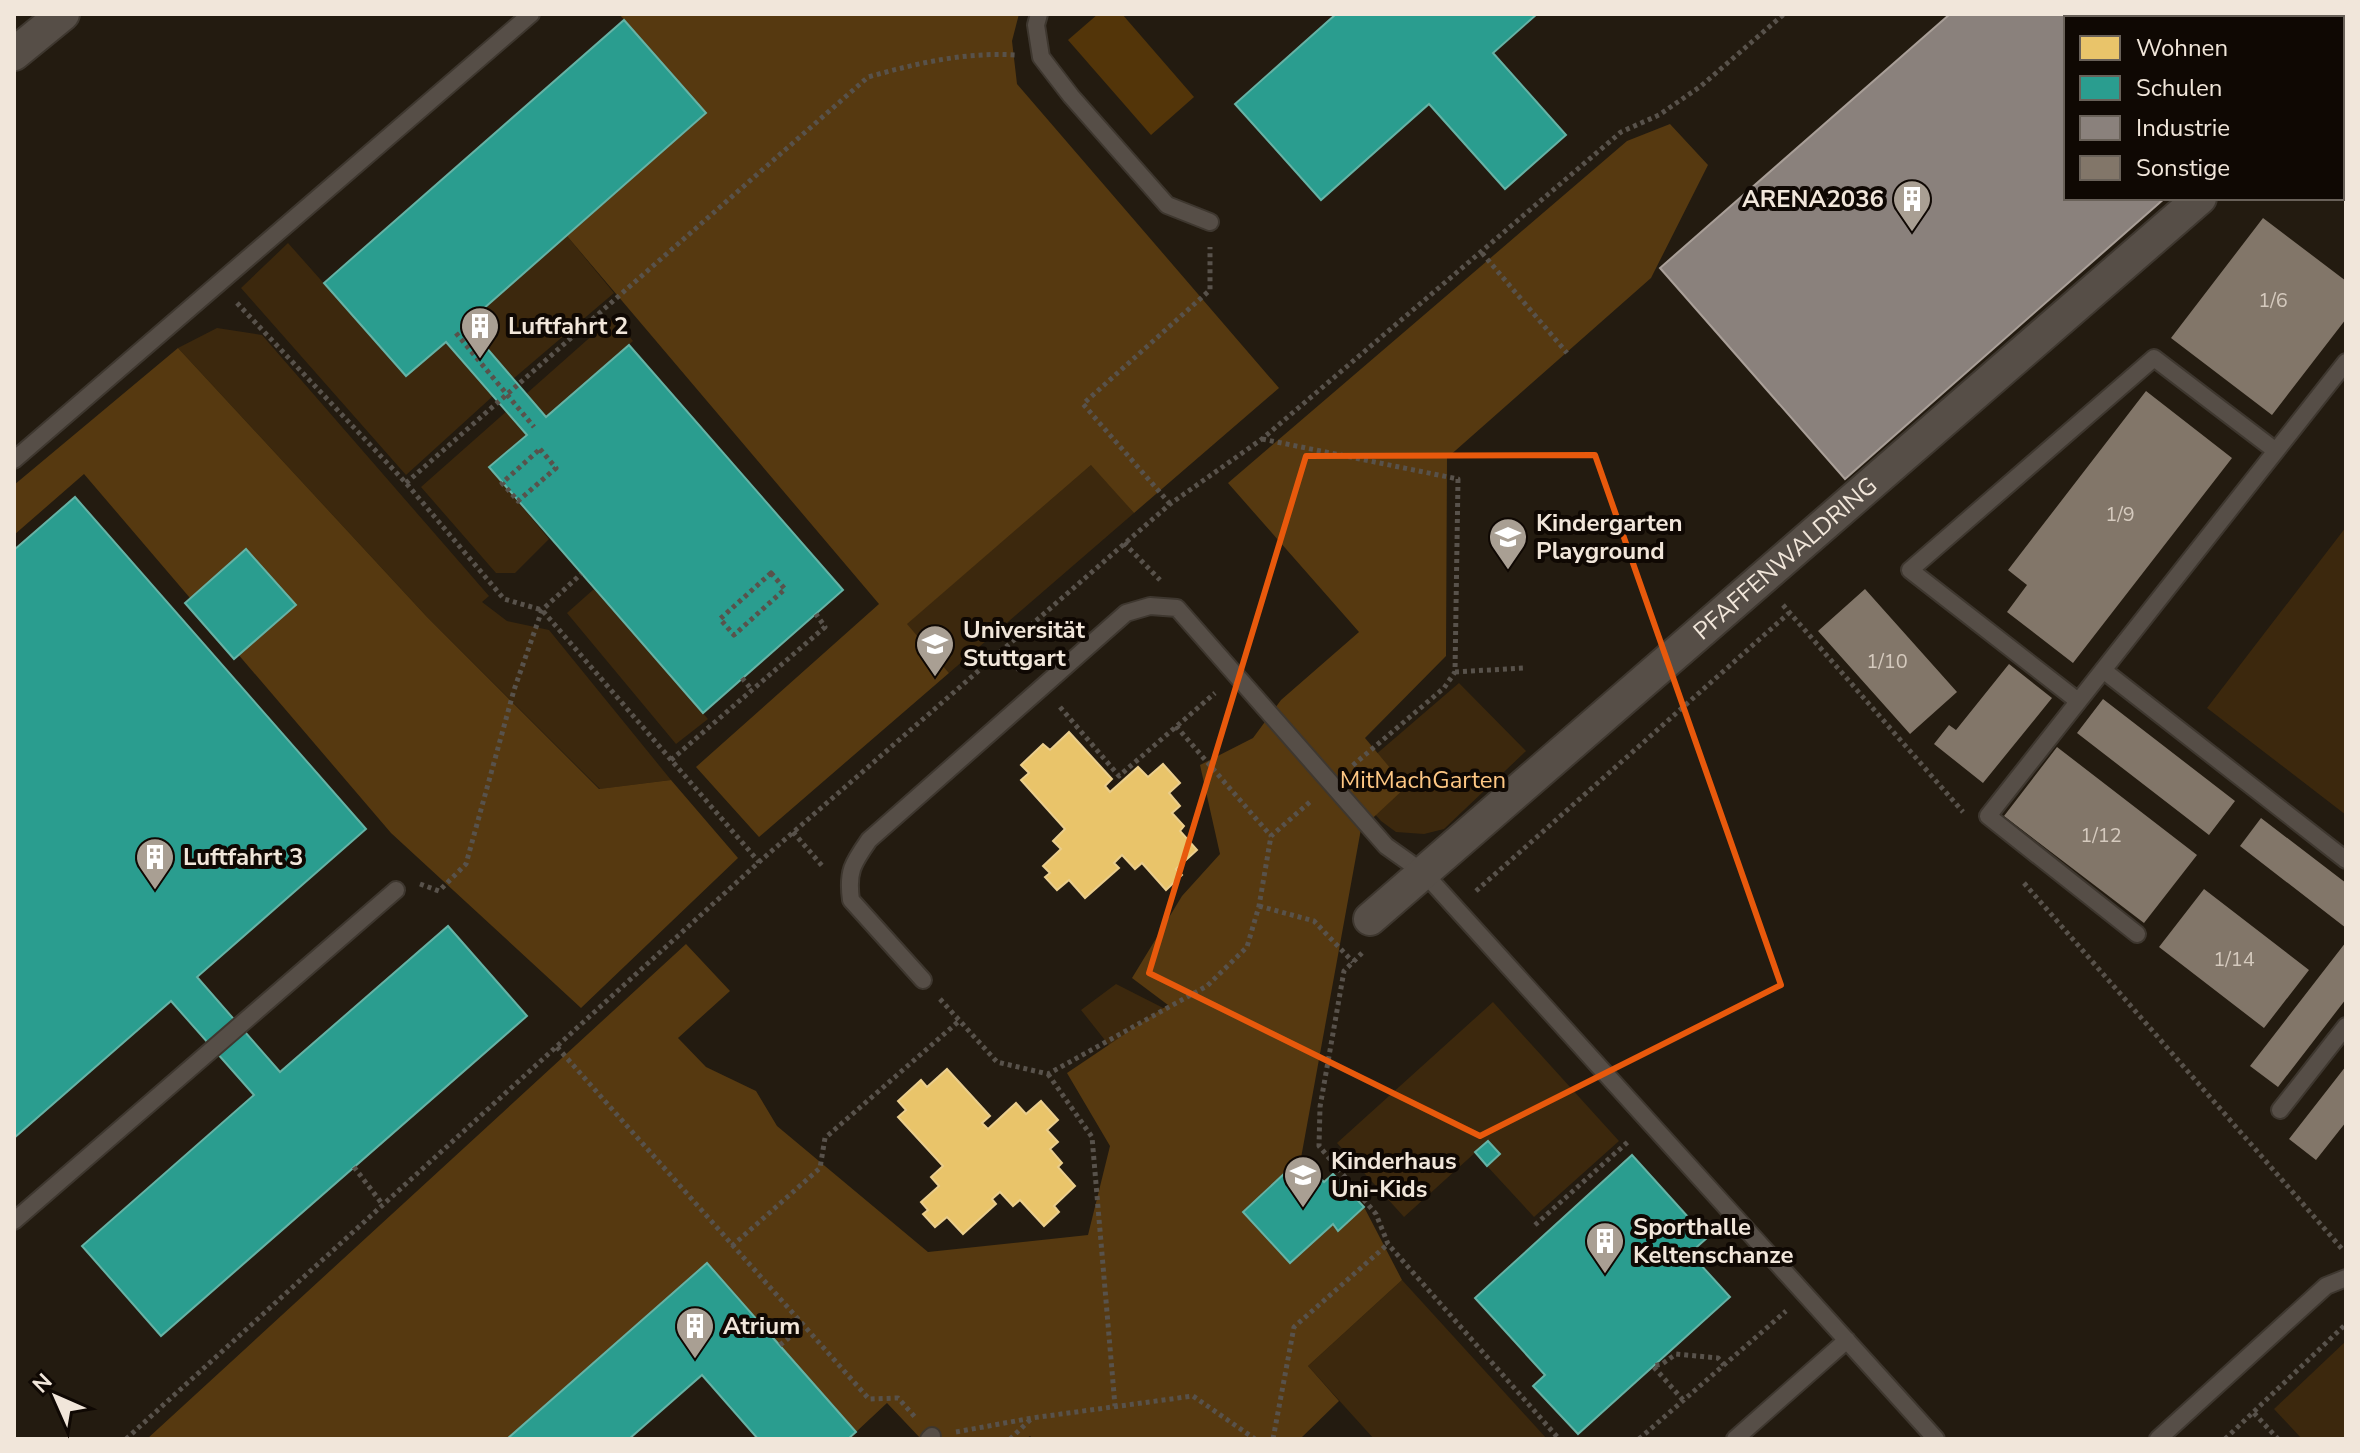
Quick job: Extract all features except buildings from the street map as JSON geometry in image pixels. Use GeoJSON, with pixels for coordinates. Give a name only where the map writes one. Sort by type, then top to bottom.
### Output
{"type":"FeatureCollection","features":[{"type":"Feature","properties":{"kind":"street"},"geometry":{"type":"LineString","coordinates":[[14,54],[63,14]]}},
{"type":"Feature","properties":{"kind":"street","name":"PFAFFENWALDRING"},"geometry":{"type":"LineString","coordinates":[[1370,919],[2198,200]]}},
{"type":"Feature","properties":{"kind":"lane"},"geometry":{"type":"LineString","coordinates":[[14,460],[531,14]]}},
{"type":"Feature","properties":{"kind":"lane"},"geometry":{"type":"LineString","coordinates":[[1039,14],[1036,25],[1041,57],[1071,96],[1167,205],[1210,222]]}},
{"type":"Feature","properties":{"kind":"lane"},"geometry":{"type":"LineString","coordinates":[[2078,701],[1910,570],[2154,358],[2276,451]]}},
{"type":"Feature","properties":{"kind":"lane"},"geometry":{"type":"LineString","coordinates":[[2137,934],[1988,816],[2346,362]]}},
{"type":"Feature","properties":{"kind":"lane"},"geometry":{"type":"LineString","coordinates":[[923,980],[851,900],[849,884],[852,864],[869,840],[1126,613],[1150,606],[1183,603],[1243,669],[1386,846],[1424,873],[1936,1439]]}},
{"type":"Feature","properties":{"kind":"lane"},"geometry":{"type":"LineString","coordinates":[[2103,670],[2346,860]]}},
{"type":"Feature","properties":{"kind":"lane"},"geometry":{"type":"LineString","coordinates":[[14,1221],[396,890]]}},
{"type":"Feature","properties":{"kind":"lane"},"geometry":{"type":"LineString","coordinates":[[2280,1110],[2346,1026]]}},
{"type":"Feature","properties":{"kind":"lane"},"geometry":{"type":"LineString","coordinates":[[2158,1439],[2326,1286],[2346,1278]]}},
{"type":"Feature","properties":{"kind":"lane"},"geometry":{"type":"LineString","coordinates":[[1735,1439],[1847,1340]]}},
{"type":"Feature","properties":{"kind":"path"},"geometry":{"type":"LineString","coordinates":[[126,1439],[759,862],[1124,543],[1170,504],[1262,439],[1621,132],[1659,115],[1701,86],[1784,14]]}},
{"type":"Feature","properties":{"kind":"path"},"geometry":{"type":"LineString","coordinates":[[406,483],[868,77],[930,60],[972,55],[1041,57]]}},
{"type":"Feature","properties":{"kind":"path"},"geometry":{"type":"LineString","coordinates":[[1170,504],[1083,404],[1210,290],[1210,222]]}},
{"type":"Feature","properties":{"kind":"path"},"geometry":{"type":"LineString","coordinates":[[1481,253],[1567,353]]}},
{"type":"Feature","properties":{"kind":"path"},"geometry":{"type":"LineString","coordinates":[[220,284],[406,483],[504,599],[542,610],[759,862]]}},
{"type":"Feature","properties":{"kind":"path"},"geometry":{"type":"LineString","coordinates":[[456,333],[534,427]]}},
{"type":"Feature","properties":{"kind":"path"},"geometry":{"type":"LineString","coordinates":[[1048,1074],[1207,986],[1247,947],[1259,906],[1271,836],[1444,688],[1455,672],[1458,479],[1262,439]]}},
{"type":"Feature","properties":{"kind":"path"},"geometry":{"type":"LineString","coordinates":[[540,449],[556,468],[518,501],[502,483],[540,449]]}},
{"type":"Feature","properties":{"kind":"path"},"geometry":{"type":"LineString","coordinates":[[1124,543],[1183,603]]}},
{"type":"Feature","properties":{"kind":"path"},"geometry":{"type":"LineString","coordinates":[[771,573],[785,589],[734,635],[720,619],[771,573]]}},
{"type":"Feature","properties":{"kind":"path"},"geometry":{"type":"LineString","coordinates":[[396,890],[420,884],[439,891],[466,864],[514,690],[542,610],[581,574]]}},
{"type":"Feature","properties":{"kind":"path"},"geometry":{"type":"LineString","coordinates":[[1763,578],[1789,613],[1964,815]]}},
{"type":"Feature","properties":{"kind":"path"},"geometry":{"type":"LineString","coordinates":[[1456,908],[1789,613]]}},
{"type":"Feature","properties":{"kind":"path"},"geometry":{"type":"LineString","coordinates":[[671,760],[825,627],[816,614]]}},
{"type":"Feature","properties":{"kind":"path"},"geometry":{"type":"LineString","coordinates":[[1455,672],[1523,668]]}},
{"type":"Feature","properties":{"kind":"path"},"geometry":{"type":"LineString","coordinates":[[1043,688],[1119,776],[1243,669]]}},
{"type":"Feature","properties":{"kind":"path"},"geometry":{"type":"LineString","coordinates":[[742,678],[752,690]]}},
{"type":"Feature","properties":{"kind":"path"},"geometry":{"type":"LineString","coordinates":[[1176,726],[1271,836]]}},
{"type":"Feature","properties":{"kind":"path"},"geometry":{"type":"LineString","coordinates":[[2016,874],[2346,1254]]}},
{"type":"Feature","properties":{"kind":"path"},"geometry":{"type":"LineString","coordinates":[[1259,906],[1314,921],[1353,962]]}},
{"type":"Feature","properties":{"kind":"path"},"geometry":{"type":"LineString","coordinates":[[1364,951],[1344,971],[1320,1107],[1319,1146],[1376,1214],[1388,1244],[1559,1439]]}},
{"type":"Feature","properties":{"kind":"path"},"geometry":{"type":"LineString","coordinates":[[923,980],[997,1062],[1048,1074],[1092,1137],[1115,1406]]}},
{"type":"Feature","properties":{"kind":"path"},"geometry":{"type":"LineString","coordinates":[[732,1246],[820,1168],[825,1138],[959,1021]]}},
{"type":"Feature","properties":{"kind":"path"},"geometry":{"type":"LineString","coordinates":[[557,1047],[869,1399],[898,1398],[931,1437],[1032,1418],[1193,1396],[1255,1439]]}},
{"type":"Feature","properties":{"kind":"path"},"geometry":{"type":"LineString","coordinates":[[1535,1225],[1633,1138]]}},
{"type":"Feature","properties":{"kind":"path"},"geometry":{"type":"LineString","coordinates":[[354,1167],[383,1205]]}},
{"type":"Feature","properties":{"kind":"path"},"geometry":{"type":"LineString","coordinates":[[1273,1439],[1294,1327],[1388,1244]]}},
{"type":"Feature","properties":{"kind":"path"},"geometry":{"type":"LineString","coordinates":[[1639,1439],[1786,1311]]}},
{"type":"Feature","properties":{"kind":"path"},"geometry":{"type":"LineString","coordinates":[[2225,1439],[2346,1324]]}},
{"type":"Feature","properties":{"kind":"path"},"geometry":{"type":"LineString","coordinates":[[780,1345],[804,1326]]}},
{"type":"Feature","properties":{"kind":"path"},"geometry":{"type":"LineString","coordinates":[[1683,1400],[1653,1366],[1676,1354],[1718,1358],[1724,1365]]}},
{"type":"Feature","properties":{"kind":"path"},"geometry":{"type":"LineString","coordinates":[[2254,1413],[2278,1439]]}},
{"type":"Feature","properties":{"kind":"path"},"geometry":{"type":"LineString","coordinates":[[1010,1439],[1032,1418]]}},
{"type":"Feature","properties":{"kind":"highlighted area"},"geometry":{"type":"Polygon","coordinates":[[[1595,455],[1781,985],[1480,1136],[1149,973],[1306,456],[1595,455]]]}},
{"type":"Feature","properties":{"kind":"green space"},"geometry":{"type":"Polygon","coordinates":[[[567,236],[614,293],[513,379],[466,324],[567,236]]]}},
{"type":"Feature","properties":{"kind":"green space"},"geometry":{"type":"Polygon","coordinates":[[[288,243],[406,376],[446,342],[493,396],[406,475],[241,288],[288,243]]]}},
{"type":"Feature","properties":{"kind":"green space"},"geometry":{"type":"Polygon","coordinates":[[[613,317],[633,341],[489,467],[549,539],[515,573],[496,573],[421,487],[613,317]]]}},
{"type":"Feature","properties":{"kind":"green space"},"geometry":{"type":"Polygon","coordinates":[[[217,328],[262,335],[489,596],[482,602],[507,621],[549,630],[671,780],[600,789],[427,617],[178,348],[217,328]]]}},
{"type":"Feature","properties":{"kind":"green space"},"geometry":{"type":"Polygon","coordinates":[[[1092,464],[1134,513],[949,673],[906,624],[1092,464]]]}},
{"type":"Feature","properties":{"kind":"green space"},"geometry":{"type":"Polygon","coordinates":[[[2346,527],[2346,815],[2207,708],[2346,527]]]}},
{"type":"Feature","properties":{"kind":"green space"},"geometry":{"type":"Polygon","coordinates":[[[594,589],[708,719],[676,744],[567,613],[594,589]]]}},
{"type":"Feature","properties":{"kind":"green space","name":"MitMachGarten"},"geometry":{"type":"Polygon","coordinates":[[[1459,683],[1526,751],[1444,829],[1424,834],[1396,832],[1381,821],[1345,781],[1459,683]]]}},
{"type":"Feature","properties":{"kind":"green space"},"geometry":{"type":"Polygon","coordinates":[[[1116,984],[1181,1017],[1208,1170],[1081,1010],[1116,984]]]}},
{"type":"Feature","properties":{"kind":"green space"},"geometry":{"type":"Polygon","coordinates":[[[1493,1002],[1619,1141],[1534,1217],[1487,1166],[1500,1154],[1488,1141],[1404,1217],[1337,1143],[1493,1002]]]}},
{"type":"Feature","properties":{"kind":"green space"},"geometry":{"type":"Polygon","coordinates":[[[1402,1280],[1547,1439],[1374,1439],[1308,1366],[1402,1280]]]}},
{"type":"Feature","properties":{"kind":"green space"},"geometry":{"type":"Polygon","coordinates":[[[2346,1341],[2346,1439],[2302,1439],[2274,1409],[2346,1341]]]}},
{"type":"Feature","properties":{"kind":"shaded area"},"geometry":{"type":"Polygon","coordinates":[[[619,14],[1019,14],[1012,41],[1017,84],[1279,388],[1134,513],[1091,465],[907,624],[949,673],[759,837],[696,767],[879,604],[567,236],[706,113],[619,14]]]}},
{"type":"Feature","properties":{"kind":"shaded area"},"geometry":{"type":"Polygon","coordinates":[[[1098,14],[1122,14],[1194,97],[1151,135],[1068,40],[1098,14]]]}},
{"type":"Feature","properties":{"kind":"shaded area"},"geometry":{"type":"Polygon","coordinates":[[[1670,124],[1708,165],[1651,278],[1447,458],[1446,656],[1365,738],[1406,787],[1361,829],[1301,1158],[1243,1211],[1290,1263],[1333,1224],[1338,1230],[1364,1207],[1402,1280],[1308,1366],[1339,1401],[1300,1439],[1033,1439],[1030,1436],[1026,1439],[921,1439],[887,1403],[856,1432],[707,1263],[507,1439],[147,1439],[686,944],[730,991],[678,1038],[706,1067],[756,1091],[777,1126],[928,1252],[1088,1235],[1110,1146],[1067,1073],[1168,1005],[1132,978],[1182,896],[1220,854],[1200,765],[1253,738],[1281,700],[1359,632],[1228,483],[1627,141],[1670,124]]]}},
{"type":"Feature","properties":{"kind":"shaded area"},"geometry":{"type":"Polygon","coordinates":[[[178,348],[427,617],[599,789],[671,780],[738,858],[581,1008],[391,833],[84,474],[14,535],[14,485],[178,348]]]}},
{"type":"Feature","properties":{"kind":"place","name":"ARENA2036"},"geometry":{"type":"Point","coordinates":[1912,233]}},
{"type":"Feature","properties":{"kind":"place","name":"Luftfahrt 2"},"geometry":{"type":"Point","coordinates":[480,360]}},
{"type":"Feature","properties":{"kind":"place","name":"Kindergarten Playground"},"geometry":{"type":"Point","coordinates":[1508,571]}},
{"type":"Feature","properties":{"kind":"place","name":"Universität Stuttgart"},"geometry":{"type":"Point","coordinates":[935,678]}},
{"type":"Feature","properties":{"kind":"place","name":"Luftfahrt 3"},"geometry":{"type":"Point","coordinates":[155,891]}},
{"type":"Feature","properties":{"kind":"place","name":"Kinderhaus Uni-Kids"},"geometry":{"type":"Point","coordinates":[1303,1209]}},
{"type":"Feature","properties":{"kind":"place","name":"Sporthalle Keltenschanze"},"geometry":{"type":"Point","coordinates":[1605,1275]}},
{"type":"Feature","properties":{"kind":"place","name":"Atrium"},"geometry":{"type":"Point","coordinates":[695,1360]}}]}
